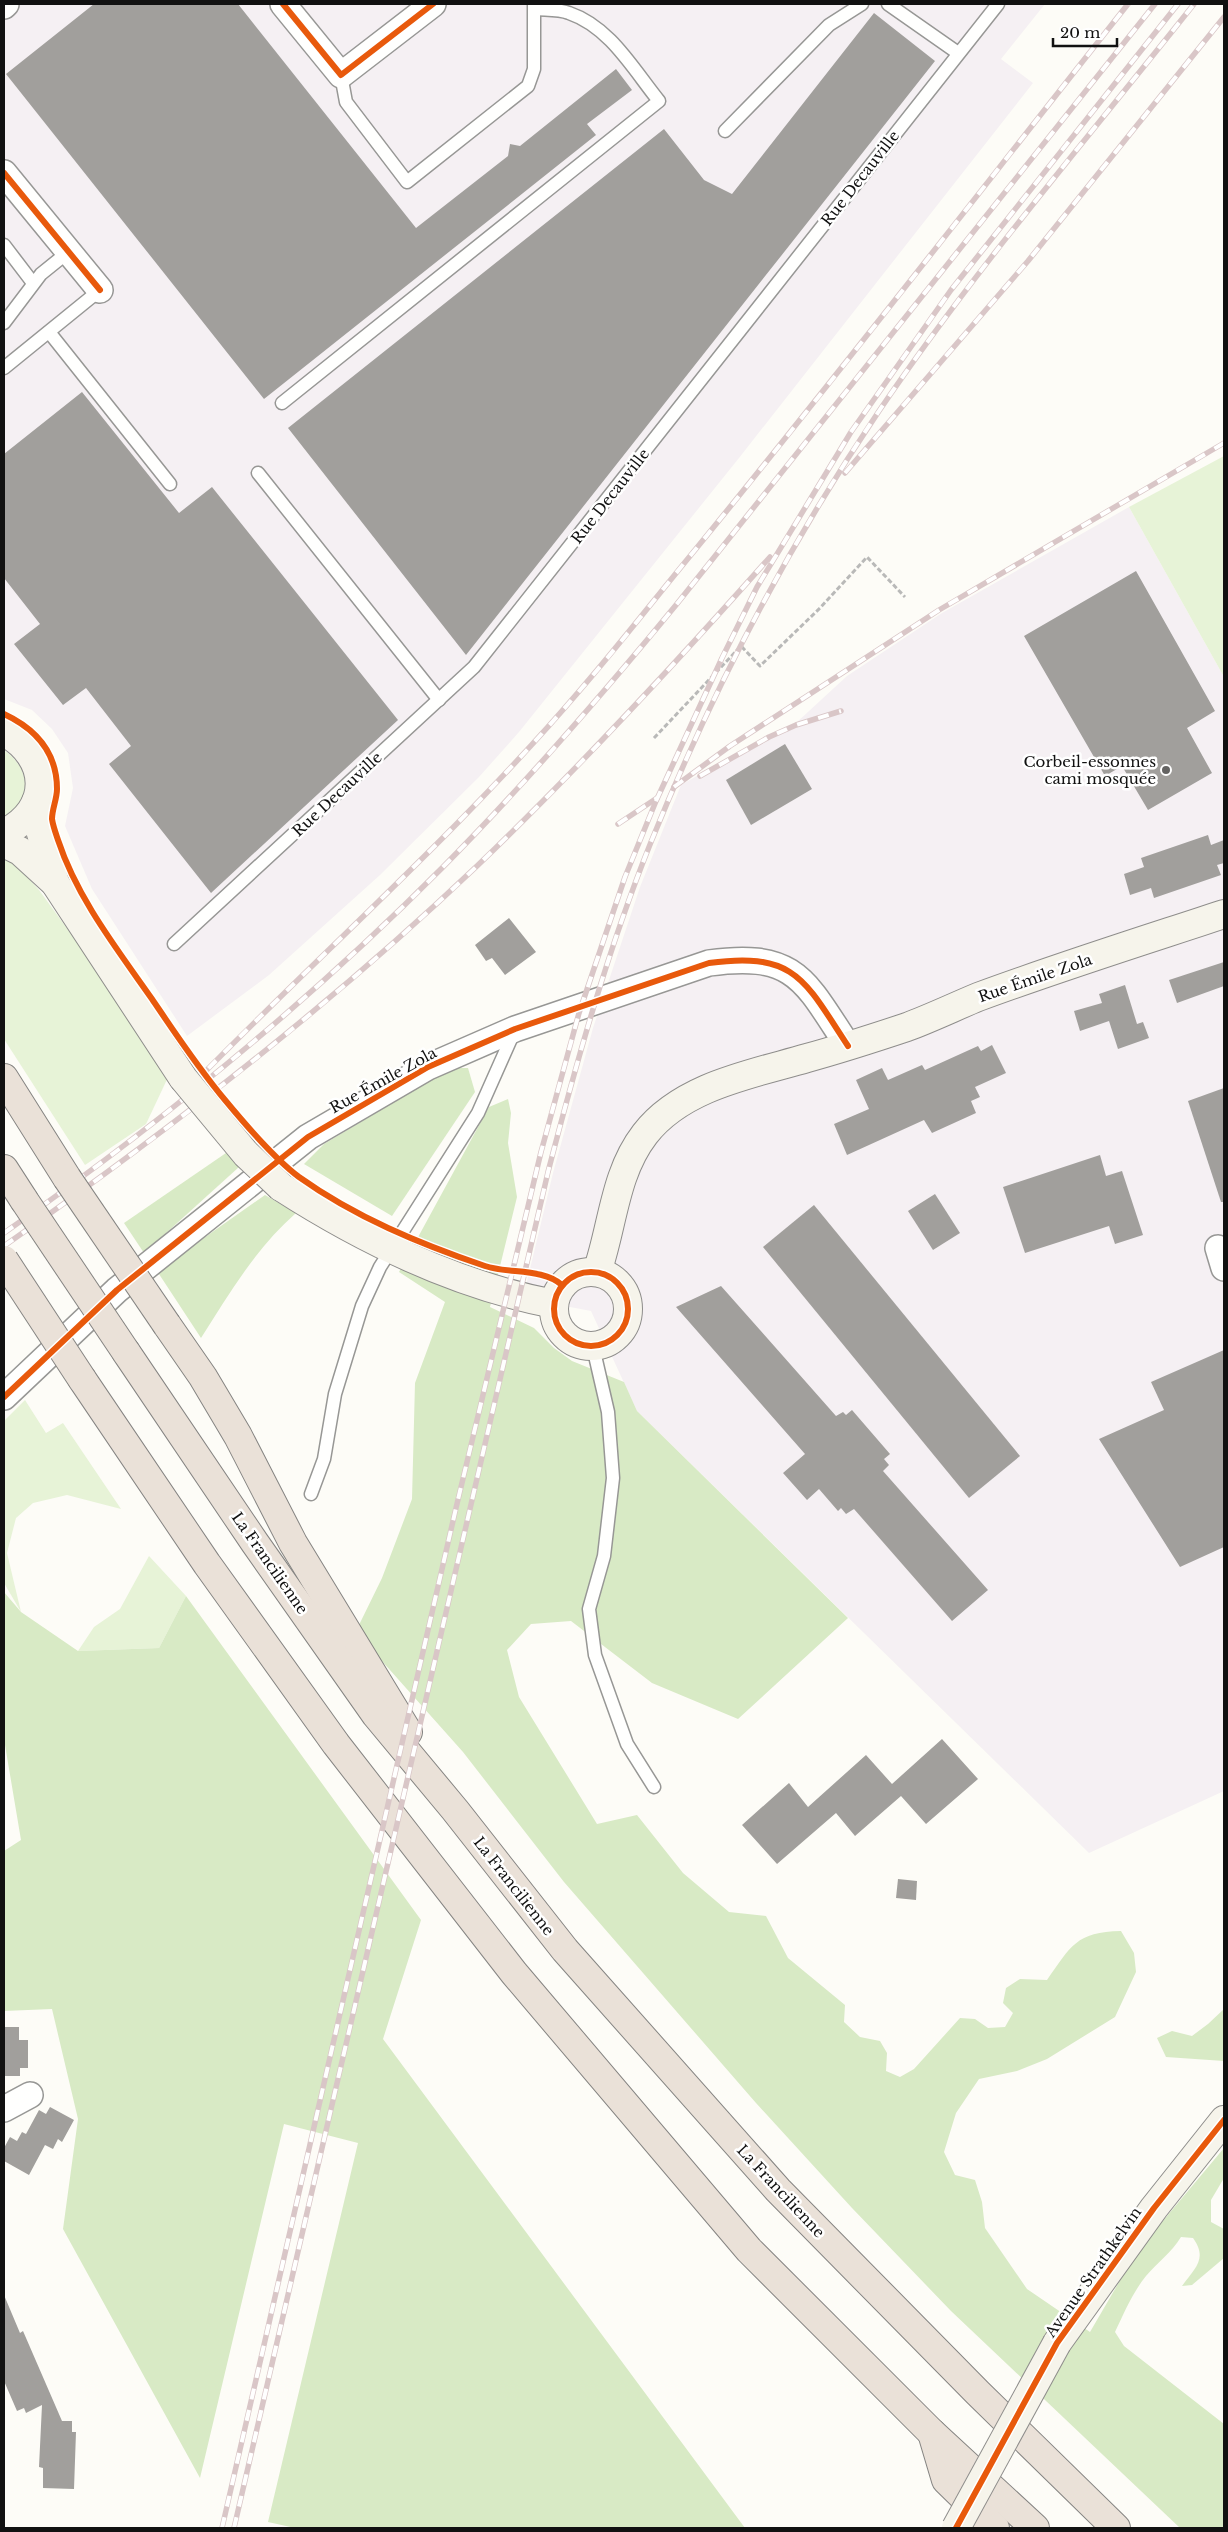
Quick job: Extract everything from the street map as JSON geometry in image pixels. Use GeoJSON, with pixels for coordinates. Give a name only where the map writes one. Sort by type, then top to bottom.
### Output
{"type":"FeatureCollection","features":[{"type":"Feature","properties":{"kind":"highway"},"geometry":{"type":"LineString","coordinates":[[4,1078],[67,1178],[203,1377],[238,1436],[293,1543],[455,1810]]}},
{"type":"Feature","properties":{"kind":"highway","name":"La Francilienne"},"geometry":{"type":"LineString","coordinates":[[4,1169],[255,1543],[376,1715],[455,1810],[565,1950],[778,2190],[1116,2528]]}},
{"type":"Feature","properties":{"kind":"highway"},"geometry":{"type":"LineString","coordinates":[[4,1260],[82,1379],[208,1564],[336,1744],[514,1973],[749,2250],[931,2432],[1035,2528]]}},
{"type":"Feature","properties":{"kind":"highway"},"geometry":{"type":"LineString","coordinates":[[931,2432],[946,2480],[995,2528]]}},
{"type":"Feature","properties":{"kind":"street"},"geometry":{"type":"LineString","coordinates":[[284,4],[341,75],[433,4]]}},
{"type":"Feature","properties":{"kind":"street"},"geometry":{"type":"LineString","coordinates":[[4,173],[67,253],[100,290]]}},
{"type":"Feature","properties":{"kind":"street"},"geometry":{"type":"LineString","coordinates":[[4,732],[19,740],[30,752],[38,768],[40,785],[36,802],[28,815],[17,826],[4,833]]}},
{"type":"Feature","properties":{"kind":"street"},"geometry":{"type":"LineString","coordinates":[[36,802],[40,830],[55,883]]}},
{"type":"Feature","properties":{"kind":"street"},"geometry":{"type":"LineString","coordinates":[[4,844],[20,851],[55,883],[183,1078],[246,1154],[281,1187],[331,1219],[392,1250],[482,1286],[554,1304]]}},
{"type":"Feature","properties":{"kind":"street","name":"Rue Émile Zola"},"geometry":{"type":"LineString","coordinates":[[597,1272],[606,1245],[614,1200],[628,1164],[645,1134],[670,1109],[721,1084],[908,1026],[1054,970],[1224,914]]}},
{"type":"Feature","properties":{"kind":"street","name":"Rue Émile Zola"},"geometry":{"type":"LineString","coordinates":[[4,1397],[117,1290],[308,1137],[428,1067],[515,1030],[709,963],[740,959],[766,962],[792,971],[812,991],[848,1046]]}},
{"type":"Feature","properties":{"kind":"street"},"geometry":{"type":"LineString","coordinates":[[585,1272],[597,1272],[607,1275],[621,1286],[629,1308],[626,1322],[619,1334],[607,1343],[593,1347],[583,1346],[568,1339],[559,1329],[554,1317],[554,1304],[562,1285],[575,1275],[585,1272]]}},
{"type":"Feature","properties":{"kind":"street"},"geometry":{"type":"LineString","coordinates":[[4,2109],[30,2095]]}},
{"type":"Feature","properties":{"kind":"street","name":"Avenue Strathkelvin"},"geometry":{"type":"LineString","coordinates":[[956,2528],[1057,2344],[1154,2208],[1224,2120]]}},
{"type":"Feature","properties":{"kind":"lane"},"geometry":{"type":"LineString","coordinates":[[725,131],[829,25],[862,4]]}},
{"type":"Feature","properties":{"kind":"lane"},"geometry":{"type":"LineString","coordinates":[[888,4],[958,53]]}},
{"type":"Feature","properties":{"kind":"lane","name":"Rue Decauville"},"geometry":{"type":"LineString","coordinates":[[174,944],[474,667],[998,4]]}},
{"type":"Feature","properties":{"kind":"lane"},"geometry":{"type":"LineString","coordinates":[[282,403],[658,102],[606,35],[587,21],[567,12],[535,6],[534,68],[528,86],[407,182],[346,102],[341,75]]}},
{"type":"Feature","properties":{"kind":"lane"},"geometry":{"type":"LineString","coordinates":[[4,245],[33,283]]}},
{"type":"Feature","properties":{"kind":"lane"},"geometry":{"type":"LineString","coordinates":[[4,323],[41,274],[67,253]]}},
{"type":"Feature","properties":{"kind":"lane"},"geometry":{"type":"LineString","coordinates":[[4,368],[100,290]]}},
{"type":"Feature","properties":{"kind":"lane"},"geometry":{"type":"LineString","coordinates":[[48,332],[170,484]]}},
{"type":"Feature","properties":{"kind":"lane"},"geometry":{"type":"LineString","coordinates":[[258,473],[439,700]]}},
{"type":"Feature","properties":{"kind":"lane"},"geometry":{"type":"LineString","coordinates":[[311,1494],[324,1459],[336,1394],[350,1338],[380,1267],[478,1113],[515,1030]]}},
{"type":"Feature","properties":{"kind":"lane"},"geometry":{"type":"LineString","coordinates":[[593,1347],[608,1412],[613,1478],[604,1556],[589,1609],[594,1655],[627,1744],[654,1786]]}},
{"type":"Feature","properties":{"kind":"path"},"geometry":{"type":"LineString","coordinates":[[654,738],[741,646],[760,666],[820,608],[867,557],[905,598]]}},
{"type":"Feature","properties":{"kind":"shaded area"},"geometry":{"type":"Polygon","coordinates":[[[4,4],[1045,4],[1001,59],[1033,83],[739,458],[519,732],[479,777],[380,875],[269,975],[187,1036],[92,889],[65,826],[73,788],[68,753],[52,729],[32,710],[4,699],[4,4]]]}},
{"type":"Feature","properties":{"kind":"shaded area"},"geometry":{"type":"Polygon","coordinates":[[[1129,507],[1224,677],[1224,1791],[1089,1853],[637,1411],[591,1311],[523,1298],[553,1173],[593,1028],[640,887],[681,785],[769,735],[796,723],[847,676],[942,613],[1129,507]]]}},
{"type":"Feature","properties":{"kind":"green space"},"geometry":{"type":"Polygon","coordinates":[[[1224,456],[1224,677],[1129,507],[1224,456]]]}},
{"type":"Feature","properties":{"kind":"green space"},"geometry":{"type":"Polygon","coordinates":[[[4,750],[13,757],[19,766],[25,784],[20,802],[14,810],[4,817],[4,750]]]}},
{"type":"Feature","properties":{"kind":"green space"},"geometry":{"type":"Polygon","coordinates":[[[4,857],[20,869],[39,890],[171,1071],[146,1124],[85,1165],[4,1039],[4,857]]]}},
{"type":"Feature","properties":{"kind":"green space"},"geometry":{"type":"Polygon","coordinates":[[[451,1068],[468,1068],[475,1092],[392,1216],[304,1164],[324,1144],[451,1068]]]}},
{"type":"Feature","properties":{"kind":"green space"},"geometry":{"type":"Polygon","coordinates":[[[508,1099],[511,1113],[508,1143],[517,1197],[490,1307],[534,1328],[554,1348],[572,1361],[624,1382],[637,1411],[848,1618],[738,1719],[652,1683],[571,1621],[531,1624],[507,1650],[519,1697],[597,1824],[637,1815],[683,1873],[729,1912],[766,1916],[788,1958],[845,2005],[844,2022],[860,2037],[880,2041],[887,2053],[886,2071],[900,2077],[914,2069],[960,2018],[975,2019],[988,2028],[1005,2027],[1013,2013],[1003,2003],[1006,1988],[1020,1979],[1047,1980],[1062,1958],[1076,1943],[1094,1934],[1121,1931],[1134,1953],[1136,1972],[1115,2017],[1047,2059],[1017,2071],[979,2079],[956,2113],[944,2152],[955,2175],[975,2180],[982,2202],[985,2228],[1027,2289],[1090,2332],[1136,2253],[1224,2148],[1224,2178],[1211,2200],[1211,2222],[1224,2229],[1224,2258],[1192,2285],[1182,2286],[1200,2258],[1193,2238],[1181,2237],[1141,2282],[1115,2332],[1124,2346],[1224,2424],[1224,2528],[1180,2528],[951,2311],[852,2208],[756,2103],[564,1882],[463,1752],[373,1651],[359,1625],[382,1578],[412,1499],[415,1383],[445,1302],[399,1272],[489,1107],[508,1099]]]}},
{"type":"Feature","properties":{"kind":"green space"},"geometry":{"type":"Polygon","coordinates":[[[226,1153],[239,1167],[144,1253],[124,1223],[226,1153]]]}},
{"type":"Feature","properties":{"kind":"green space"},"geometry":{"type":"Polygon","coordinates":[[[265,1195],[296,1213],[256,1256],[201,1338],[157,1271],[265,1195]]]}},
{"type":"Feature","properties":{"kind":"green space"},"geometry":{"type":"Polygon","coordinates":[[[25,1400],[46,1433],[63,1423],[121,1509],[67,1495],[33,1503],[16,1518],[7,1553],[21,1612],[4,1583],[4,1421],[25,1400]]]}},
{"type":"Feature","properties":{"kind":"green space"},"geometry":{"type":"Polygon","coordinates":[[[149,1556],[186,1596],[159,1648],[78,1651],[94,1627],[120,1609],[149,1556]]]}},
{"type":"Feature","properties":{"kind":"green space"},"geometry":{"type":"Polygon","coordinates":[[[4,1592],[21,1612],[78,1651],[159,1648],[186,1596],[421,1920],[383,2039],[745,2528],[295,2528],[268,2522],[358,2143],[284,2124],[200,2478],[63,2229],[78,2119],[52,2009],[4,2011],[4,1851],[21,1840],[4,1739],[4,1592]]]}},
{"type":"Feature","properties":{"kind":"green space"},"geometry":{"type":"Polygon","coordinates":[[[1224,2009],[1224,2061],[1166,2057],[1157,2038],[1172,2031],[1192,2036],[1224,2009]]]}},
{"type":"Feature","properties":{"kind":"building"},"geometry":{"type":"Polygon","coordinates":[[[94,4],[238,4],[416,228],[508,156],[510,144],[520,146],[616,69],[632,90],[587,124],[596,135],[264,399],[6,74],[94,4]]]}},
{"type":"Feature","properties":{"kind":"building"},"geometry":{"type":"Polygon","coordinates":[[[874,13],[935,61],[466,655],[288,428],[664,129],[704,180],[732,194],[874,13]]]}},
{"type":"Feature","properties":{"kind":"building"},"geometry":{"type":"Polygon","coordinates":[[[82,392],[179,513],[212,487],[398,720],[211,893],[109,764],[131,746],[86,688],[63,705],[14,644],[40,624],[4,578],[4,454],[82,392]]]}},
{"type":"Feature","properties":{"kind":"building"},"geometry":{"type":"Polygon","coordinates":[[[1136,571],[1215,711],[1187,728],[1212,773],[1148,810],[1122,766],[1105,776],[1024,636],[1136,571]]]}},
{"type":"Feature","properties":{"kind":"building"},"geometry":{"type":"Polygon","coordinates":[[[785,744],[812,789],[751,825],[726,780],[785,744]]]}},
{"type":"Feature","properties":{"kind":"building"},"geometry":{"type":"Polygon","coordinates":[[[1208,835],[1211,845],[1224,840],[1224,863],[1217,865],[1221,875],[1154,898],[1151,888],[1130,895],[1124,874],[1144,867],[1141,858],[1208,835]]]}},
{"type":"Feature","properties":{"kind":"building"},"geometry":{"type":"Polygon","coordinates":[[[509,918],[536,952],[505,975],[492,958],[486,961],[475,945],[509,918]]]}},
{"type":"Feature","properties":{"kind":"building"},"geometry":{"type":"Polygon","coordinates":[[[1224,962],[1224,986],[1177,1003],[1169,980],[1224,962]]]}},
{"type":"Feature","properties":{"kind":"building"},"geometry":{"type":"Polygon","coordinates":[[[1125,985],[1137,1024],[1143,1022],[1149,1038],[1118,1049],[1109,1021],[1080,1031],[1074,1011],[1102,1003],[1099,994],[1125,985]]]}},
{"type":"Feature","properties":{"kind":"building"},"geometry":{"type":"Polygon","coordinates":[[[992,1045],[1006,1073],[975,1087],[980,1097],[971,1101],[976,1113],[932,1133],[924,1120],[847,1155],[834,1124],[869,1109],[856,1080],[882,1068],[888,1080],[922,1065],[925,1070],[978,1046],[981,1051],[992,1045]]]}},
{"type":"Feature","properties":{"kind":"building"},"geometry":{"type":"Polygon","coordinates":[[[1224,1088],[1224,1202],[1221,1202],[1188,1101],[1224,1088]]]}},
{"type":"Feature","properties":{"kind":"building"},"geometry":{"type":"Polygon","coordinates":[[[1100,1155],[1106,1176],[1122,1171],[1143,1235],[1115,1244],[1109,1226],[1025,1253],[1003,1187],[1100,1155]]]}},
{"type":"Feature","properties":{"kind":"building"},"geometry":{"type":"Polygon","coordinates":[[[935,1194],[960,1233],[933,1250],[908,1211],[935,1194]]]}},
{"type":"Feature","properties":{"kind":"building"},"geometry":{"type":"Polygon","coordinates":[[[814,1205],[1020,1456],[969,1498],[763,1247],[814,1205]]]}},
{"type":"Feature","properties":{"kind":"building"},"geometry":{"type":"Polygon","coordinates":[[[721,1286],[836,1416],[843,1412],[846,1415],[852,1410],[890,1454],[884,1459],[889,1465],[883,1471],[988,1590],[952,1621],[854,1509],[846,1514],[841,1508],[838,1511],[819,1489],[807,1500],[783,1473],[805,1454],[676,1307],[721,1286]]]}},
{"type":"Feature","properties":{"kind":"building"},"geometry":{"type":"Polygon","coordinates":[[[1224,1350],[1224,1547],[1180,1567],[1099,1439],[1164,1410],[1151,1382],[1224,1350]]]}},
{"type":"Feature","properties":{"kind":"building"},"geometry":{"type":"Polygon","coordinates":[[[942,1739],[978,1779],[926,1824],[901,1796],[855,1836],[836,1813],[777,1864],[742,1825],[789,1783],[808,1807],[866,1755],[892,1784],[942,1739]]]}},
{"type":"Feature","properties":{"kind":"building"},"geometry":{"type":"Polygon","coordinates":[[[898,1879],[917,1881],[916,1900],[896,1898],[898,1879]]]}},
{"type":"Feature","properties":{"kind":"building"},"geometry":{"type":"Polygon","coordinates":[[[4,2027],[19,2027],[19,2040],[28,2040],[28,2068],[20,2068],[20,2076],[4,2076],[4,2027]]]}},
{"type":"Feature","properties":{"kind":"building"},"geometry":{"type":"Polygon","coordinates":[[[50,2107],[74,2120],[62,2142],[58,2139],[53,2149],[45,2145],[29,2175],[4,2161],[4,2148],[10,2137],[17,2141],[22,2132],[26,2134],[39,2110],[46,2114],[50,2107]]]}},
{"type":"Feature","properties":{"kind":"building"},"geometry":{"type":"Polygon","coordinates":[[[4,2295],[20,2333],[23,2331],[62,2421],[72,2421],[72,2432],[76,2432],[74,2489],[43,2488],[43,2468],[39,2467],[42,2405],[26,2413],[24,2408],[17,2411],[4,2381],[4,2295]]]}},
{"type":"Feature","properties":{"kind":"railway"},"geometry":{"type":"LineString","coordinates":[[193,1084],[440,841],[488,792],[581,689],[913,278],[1128,4]]}},
{"type":"Feature","properties":{"kind":"railway"},"geometry":{"type":"LineString","coordinates":[[4,1233],[62,1192],[176,1105],[286,1014],[391,918],[442,868],[533,772],[676,605],[1155,4]]}},
{"type":"Feature","properties":{"kind":"railway"},"geometry":{"type":"LineString","coordinates":[[222,2528],[456,1508],[541,1152],[579,1013],[625,877],[656,801],[757,587],[851,432],[951,290],[1178,4]]}},
{"type":"Feature","properties":{"kind":"railway"},"geometry":{"type":"LineString","coordinates":[[234,2528],[548,1172],[594,1005],[635,882],[675,786],[726,675],[783,567],[846,462],[879,411],[954,306],[1033,204],[1194,4]]}},
{"type":"Feature","properties":{"kind":"railway"},"geometry":{"type":"LineString","coordinates":[[845,473],[1028,261],[1224,17]]}},
{"type":"Feature","properties":{"kind":"railway"},"geometry":{"type":"LineString","coordinates":[[674,787],[730,746],[939,610],[1224,443]]}},
{"type":"Feature","properties":{"kind":"railway"},"geometry":{"type":"LineString","coordinates":[[4,1246],[188,1112],[248,1065],[307,1017],[421,918],[515,829],[590,753],[770,557]]}},
{"type":"Feature","properties":{"kind":"railway"},"geometry":{"type":"LineString","coordinates":[[700,776],[769,737],[796,725],[841,711]]}},
{"type":"Feature","properties":{"kind":"railway"},"geometry":{"type":"LineString","coordinates":[[618,824],[657,798]]}},
{"type":"Feature","properties":{"kind":"cycle path"},"geometry":{"type":"LineString","coordinates":[[283,4],[341,75],[433,4]]}},
{"type":"Feature","properties":{"kind":"cycle path"},"geometry":{"type":"LineString","coordinates":[[4,173],[100,290]]}},
{"type":"Feature","properties":{"kind":"cycle path"},"geometry":{"type":"LineString","coordinates":[[4,714],[26,727],[49,753],[56,776],[57,789],[52,815],[53,824],[66,861],[87,903],[196,1063],[250,1130],[270,1151],[299,1177],[320,1191],[365,1217],[412,1239],[485,1266],[545,1276],[562,1285]]}},
{"type":"Feature","properties":{"kind":"cycle path"},"geometry":{"type":"LineString","coordinates":[[4,1397],[117,1290],[308,1137],[428,1067],[515,1029],[709,963],[738,960],[761,962],[780,967],[795,976],[808,988],[848,1046]]}},
{"type":"Feature","properties":{"kind":"cycle path"},"geometry":{"type":"LineString","coordinates":[[591,1272],[612,1278],[622,1288],[628,1309],[622,1330],[612,1340],[591,1346],[570,1340],[560,1330],[554,1309],[560,1288],[570,1278],[591,1272]]}},
{"type":"Feature","properties":{"kind":"cycle path"},"geometry":{"type":"LineString","coordinates":[[956,2528],[1057,2343],[1154,2208],[1224,2120]]}},
{"type":"Feature","properties":{"kind":"place","name":"Corbeil-essonnes cami mosquée"},"geometry":{"type":"Point","coordinates":[1166,770]}}]}
